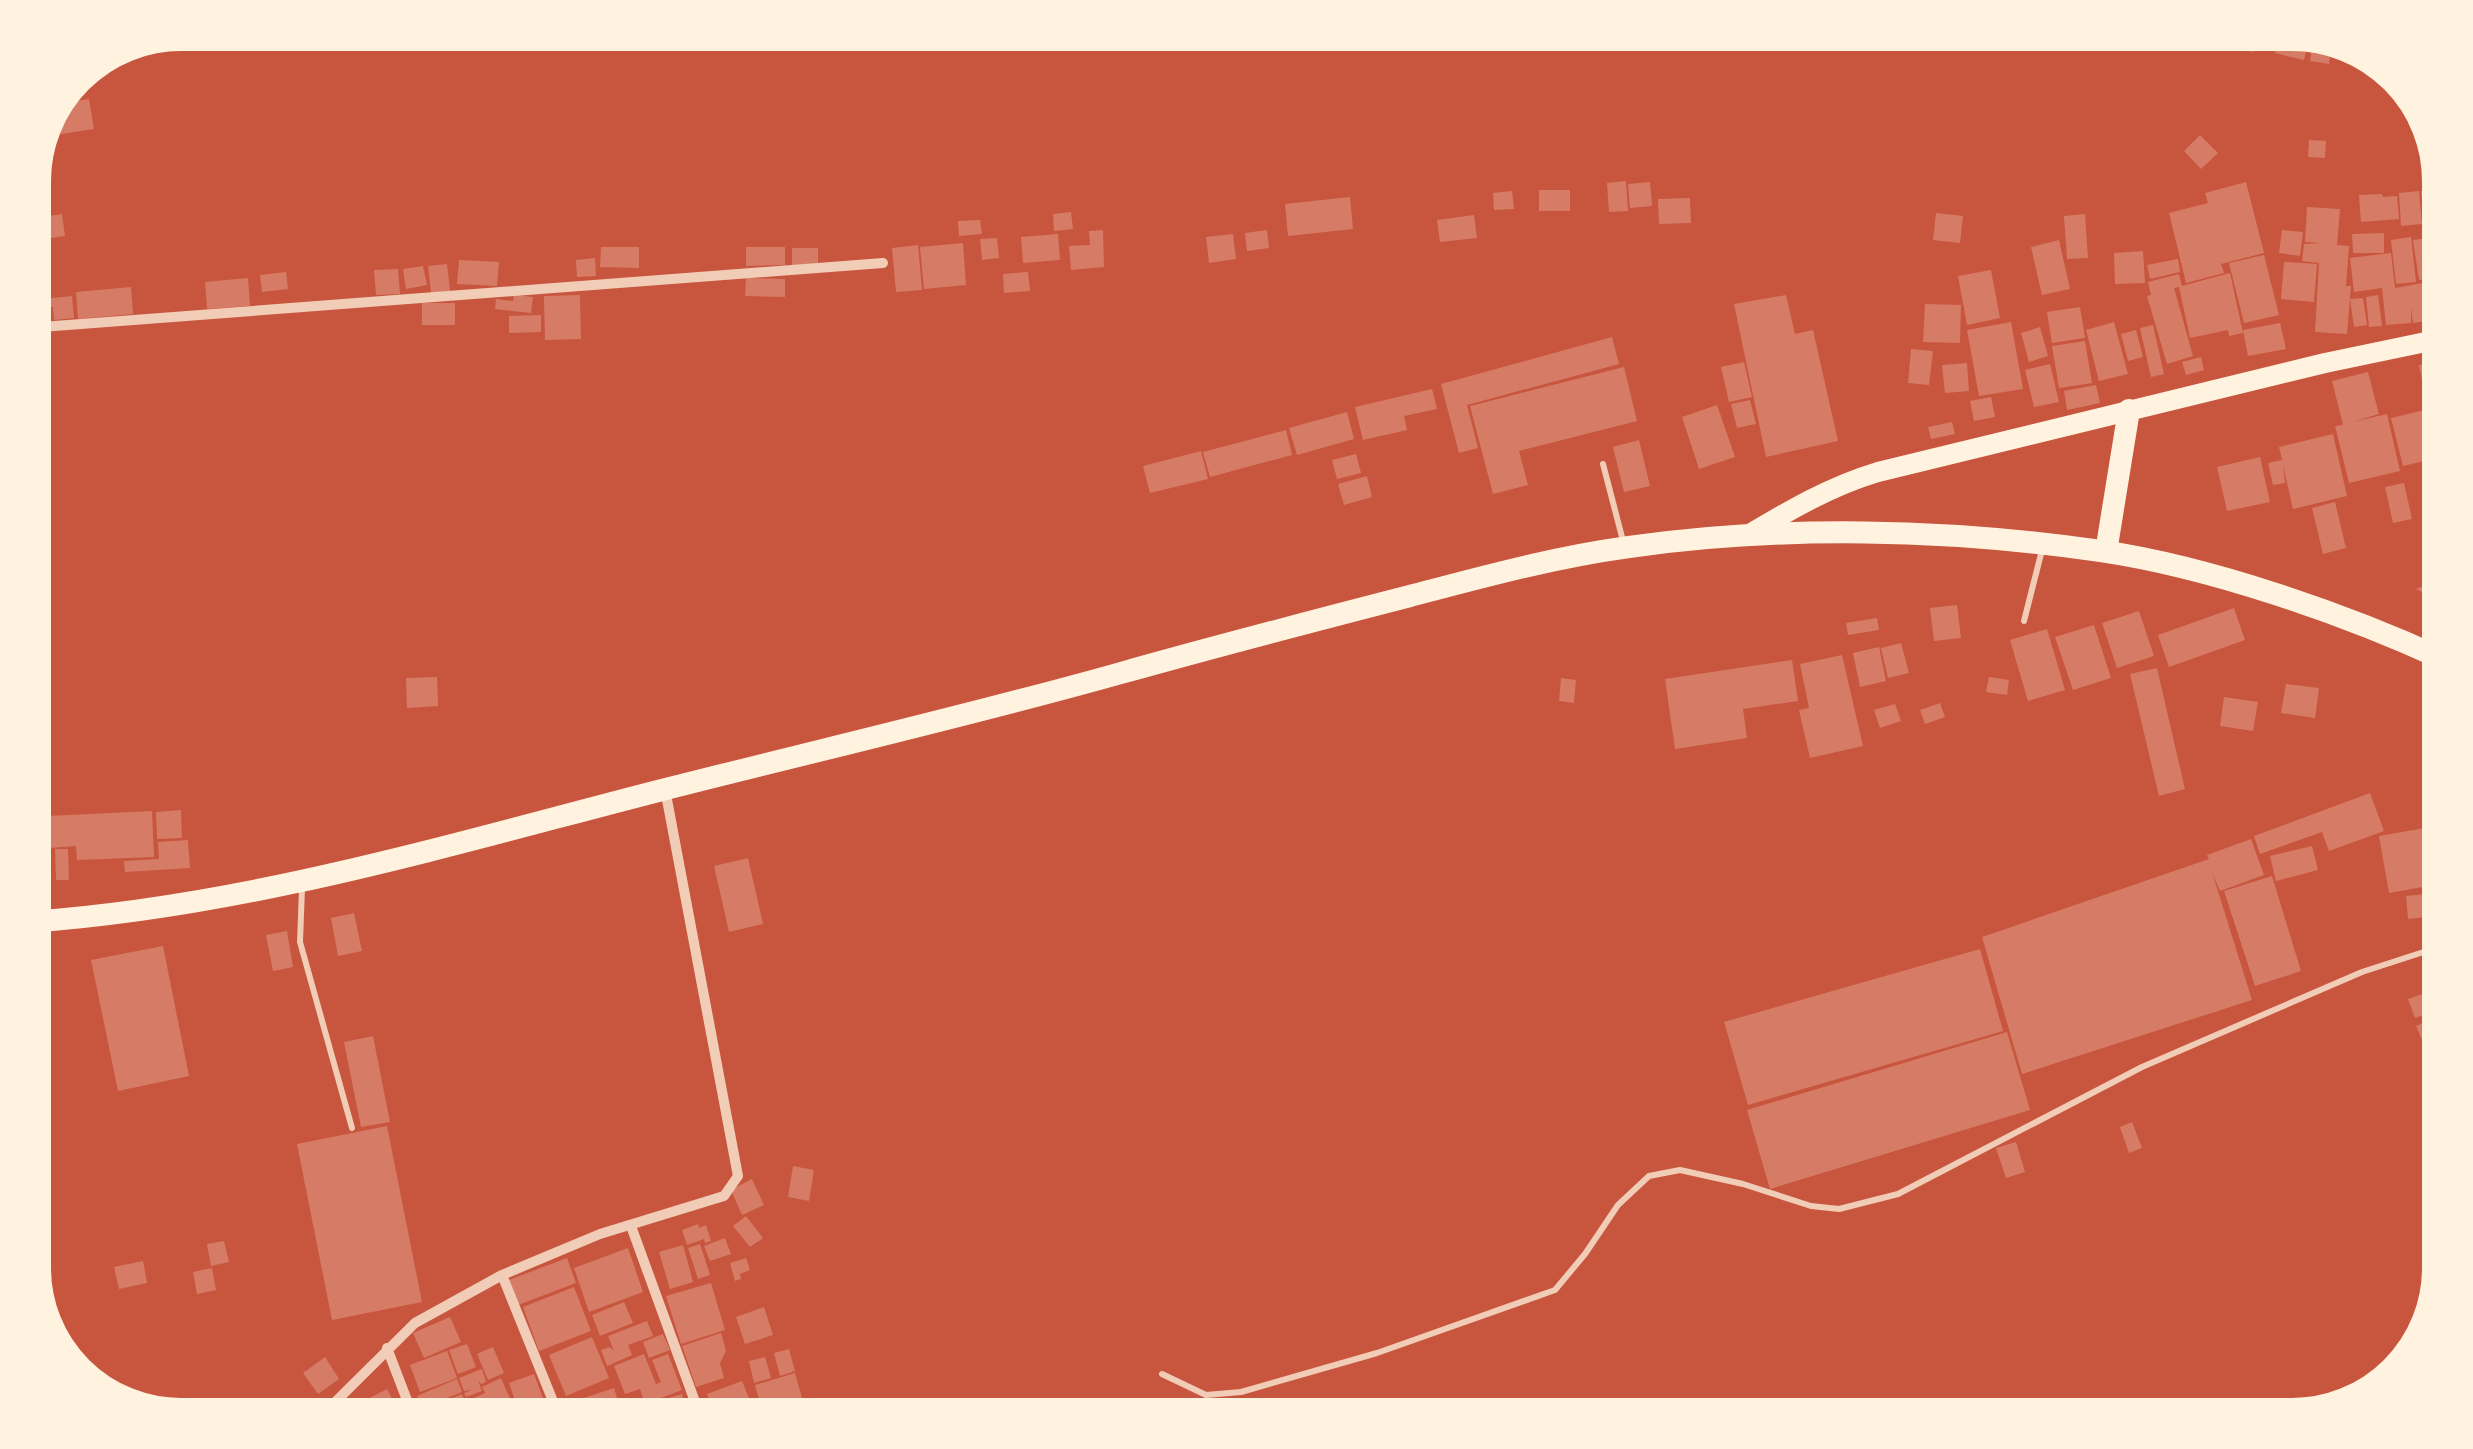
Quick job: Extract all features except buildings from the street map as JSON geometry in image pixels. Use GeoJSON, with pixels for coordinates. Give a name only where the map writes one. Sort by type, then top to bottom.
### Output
{"type":"FeatureCollection","features":[{"type":"Feature","properties":{"kind":"highway"},"geometry":{"type":"LineString","coordinates":[[2106,552],[2129,410]]}},
{"type":"Feature","properties":{"kind":"highway"},"geometry":{"type":"LineString","coordinates":[[45,920],[185,904],[302,882],[1005,705],[1448,586],[1624,547],[1748,535],[1887,533],[2106,552],[2226,580],[2428,653]]}},
{"type":"Feature","properties":{"kind":"main road"},"geometry":{"type":"LineString","coordinates":[[1748,535],[1846,482],[2129,410],[2428,342]]}},
{"type":"Feature","properties":{"kind":"street"},"geometry":{"type":"LineString","coordinates":[[45,327],[883,263]]}},
{"type":"Feature","properties":{"kind":"street"},"geometry":{"type":"LineString","coordinates":[[334,1404],[415,1323],[502,1275],[600,1234],[724,1196],[738,1176],[665,789]]}},
{"type":"Feature","properties":{"kind":"street"},"geometry":{"type":"LineString","coordinates":[[632,1226],[696,1404]]}},
{"type":"Feature","properties":{"kind":"street"},"geometry":{"type":"LineString","coordinates":[[502,1275],[553,1404]]}},
{"type":"Feature","properties":{"kind":"street"},"geometry":{"type":"LineString","coordinates":[[388,1348],[408,1404]]}},
{"type":"Feature","properties":{"kind":"lane"},"geometry":{"type":"LineString","coordinates":[[1603,464],[1624,547]]}},
{"type":"Feature","properties":{"kind":"lane"},"geometry":{"type":"LineString","coordinates":[[2024,621],[2043,545]]}},
{"type":"Feature","properties":{"kind":"lane"},"geometry":{"type":"LineString","coordinates":[[302,882],[300,942],[352,1128]]}},
{"type":"Feature","properties":{"kind":"lane"},"geometry":{"type":"LineString","coordinates":[[1162,1374],[1206,1395],[1242,1392],[1377,1353],[1555,1290],[1618,1205],[1649,1176],[1680,1170],[1743,1184],[1810,1206],[1839,1210],[1898,1194],[2142,1067],[2362,972],[2428,951]]}}]}
